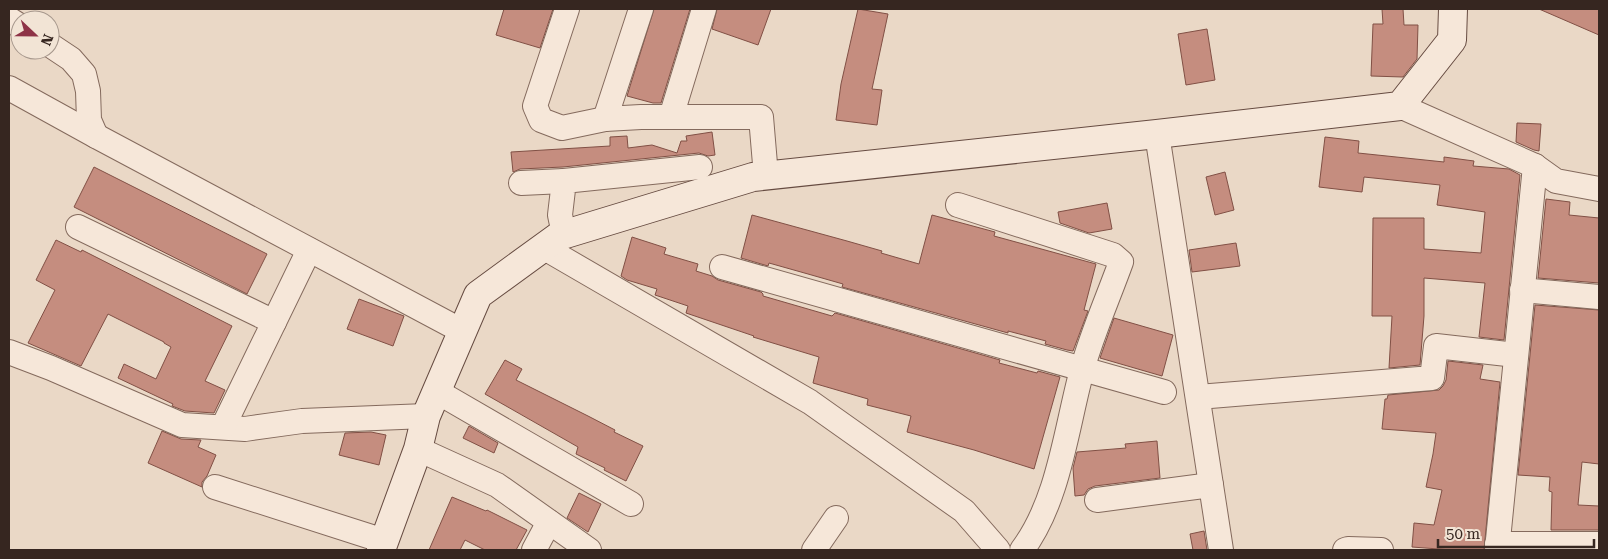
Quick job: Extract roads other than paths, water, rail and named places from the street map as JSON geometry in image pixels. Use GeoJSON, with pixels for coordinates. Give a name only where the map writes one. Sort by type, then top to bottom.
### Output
{"type":"FeatureCollection","features":[{"type":"Feature","properties":{"kind":"street"},"geometry":{"type":"LineString","coordinates":[[567,9],[535,106],[540,120],[562,128],[605,119],[762,117],[766,176]]}},
{"type":"Feature","properties":{"kind":"street"},"geometry":{"type":"LineString","coordinates":[[605,119],[641,9]]}},
{"type":"Feature","properties":{"kind":"street"},"geometry":{"type":"LineString","coordinates":[[671,117],[704,9]]}},
{"type":"Feature","properties":{"kind":"street"},"geometry":{"type":"LineString","coordinates":[[1400,106],[1452,40],[1453,9]]}},
{"type":"Feature","properties":{"kind":"street"},"geometry":{"type":"LineString","coordinates":[[60,52],[71,59],[84,74],[88,90],[89,120],[96,136]]}},
{"type":"Feature","properties":{"kind":"street"},"geometry":{"type":"LineString","coordinates":[[9,88],[462,331]]}},
{"type":"Feature","properties":{"kind":"street"},"geometry":{"type":"LineString","coordinates":[[215,487],[382,545],[418,449],[426,416],[478,295],[554,241],[753,177],[1400,106],[1534,166],[1556,181],[1599,189]]}},
{"type":"Feature","properties":{"kind":"street"},"geometry":{"type":"LineString","coordinates":[[1157,134],[1221,550]]}},
{"type":"Feature","properties":{"kind":"street"},"geometry":{"type":"LineString","coordinates":[[1534,166],[1497,547],[1599,544]]}},
{"type":"Feature","properties":{"kind":"street"},"geometry":{"type":"LineString","coordinates":[[521,183],[564,181],[700,167]]}},
{"type":"Feature","properties":{"kind":"street"},"geometry":{"type":"LineString","coordinates":[[554,241],[560,215],[564,181]]}},
{"type":"Feature","properties":{"kind":"street"},"geometry":{"type":"LineString","coordinates":[[958,205],[1113,255],[1120,262],[1083,369],[1049,502],[1029,541],[1022,550]]}},
{"type":"Feature","properties":{"kind":"street"},"geometry":{"type":"LineString","coordinates":[[78,227],[274,322]]}},
{"type":"Feature","properties":{"kind":"street"},"geometry":{"type":"LineString","coordinates":[[554,241],[810,402],[964,511],[998,550]]}},
{"type":"Feature","properties":{"kind":"street"},"geometry":{"type":"LineString","coordinates":[[223,427],[309,250]]}},
{"type":"Feature","properties":{"kind":"street"},"geometry":{"type":"LineString","coordinates":[[722,266],[1164,392]]}},
{"type":"Feature","properties":{"kind":"street"},"geometry":{"type":"LineString","coordinates":[[1522,290],[1599,297]]}},
{"type":"Feature","properties":{"kind":"street"},"geometry":{"type":"LineString","coordinates":[[1198,397],[1432,378],[1436,346],[1516,355]]}},
{"type":"Feature","properties":{"kind":"street"},"geometry":{"type":"LineString","coordinates":[[9,352],[51,368],[182,425],[245,429],[302,421],[426,416]]}},
{"type":"Feature","properties":{"kind":"street"},"geometry":{"type":"LineString","coordinates":[[436,391],[632,504]]}},
{"type":"Feature","properties":{"kind":"street"},"geometry":{"type":"LineString","coordinates":[[418,449],[497,485],[589,550]]}},
{"type":"Feature","properties":{"kind":"street"},"geometry":{"type":"LineString","coordinates":[[1097,500],[1211,485]]}},
{"type":"Feature","properties":{"kind":"street"},"geometry":{"type":"LineString","coordinates":[[814,550],[836,518]]}},
{"type":"Feature","properties":{"kind":"street"},"geometry":{"type":"LineString","coordinates":[[534,550],[549,522]]}},
{"type":"Feature","properties":{"kind":"street"},"geometry":{"type":"LineString","coordinates":[[1345,550],[1381,550]]}}]}
